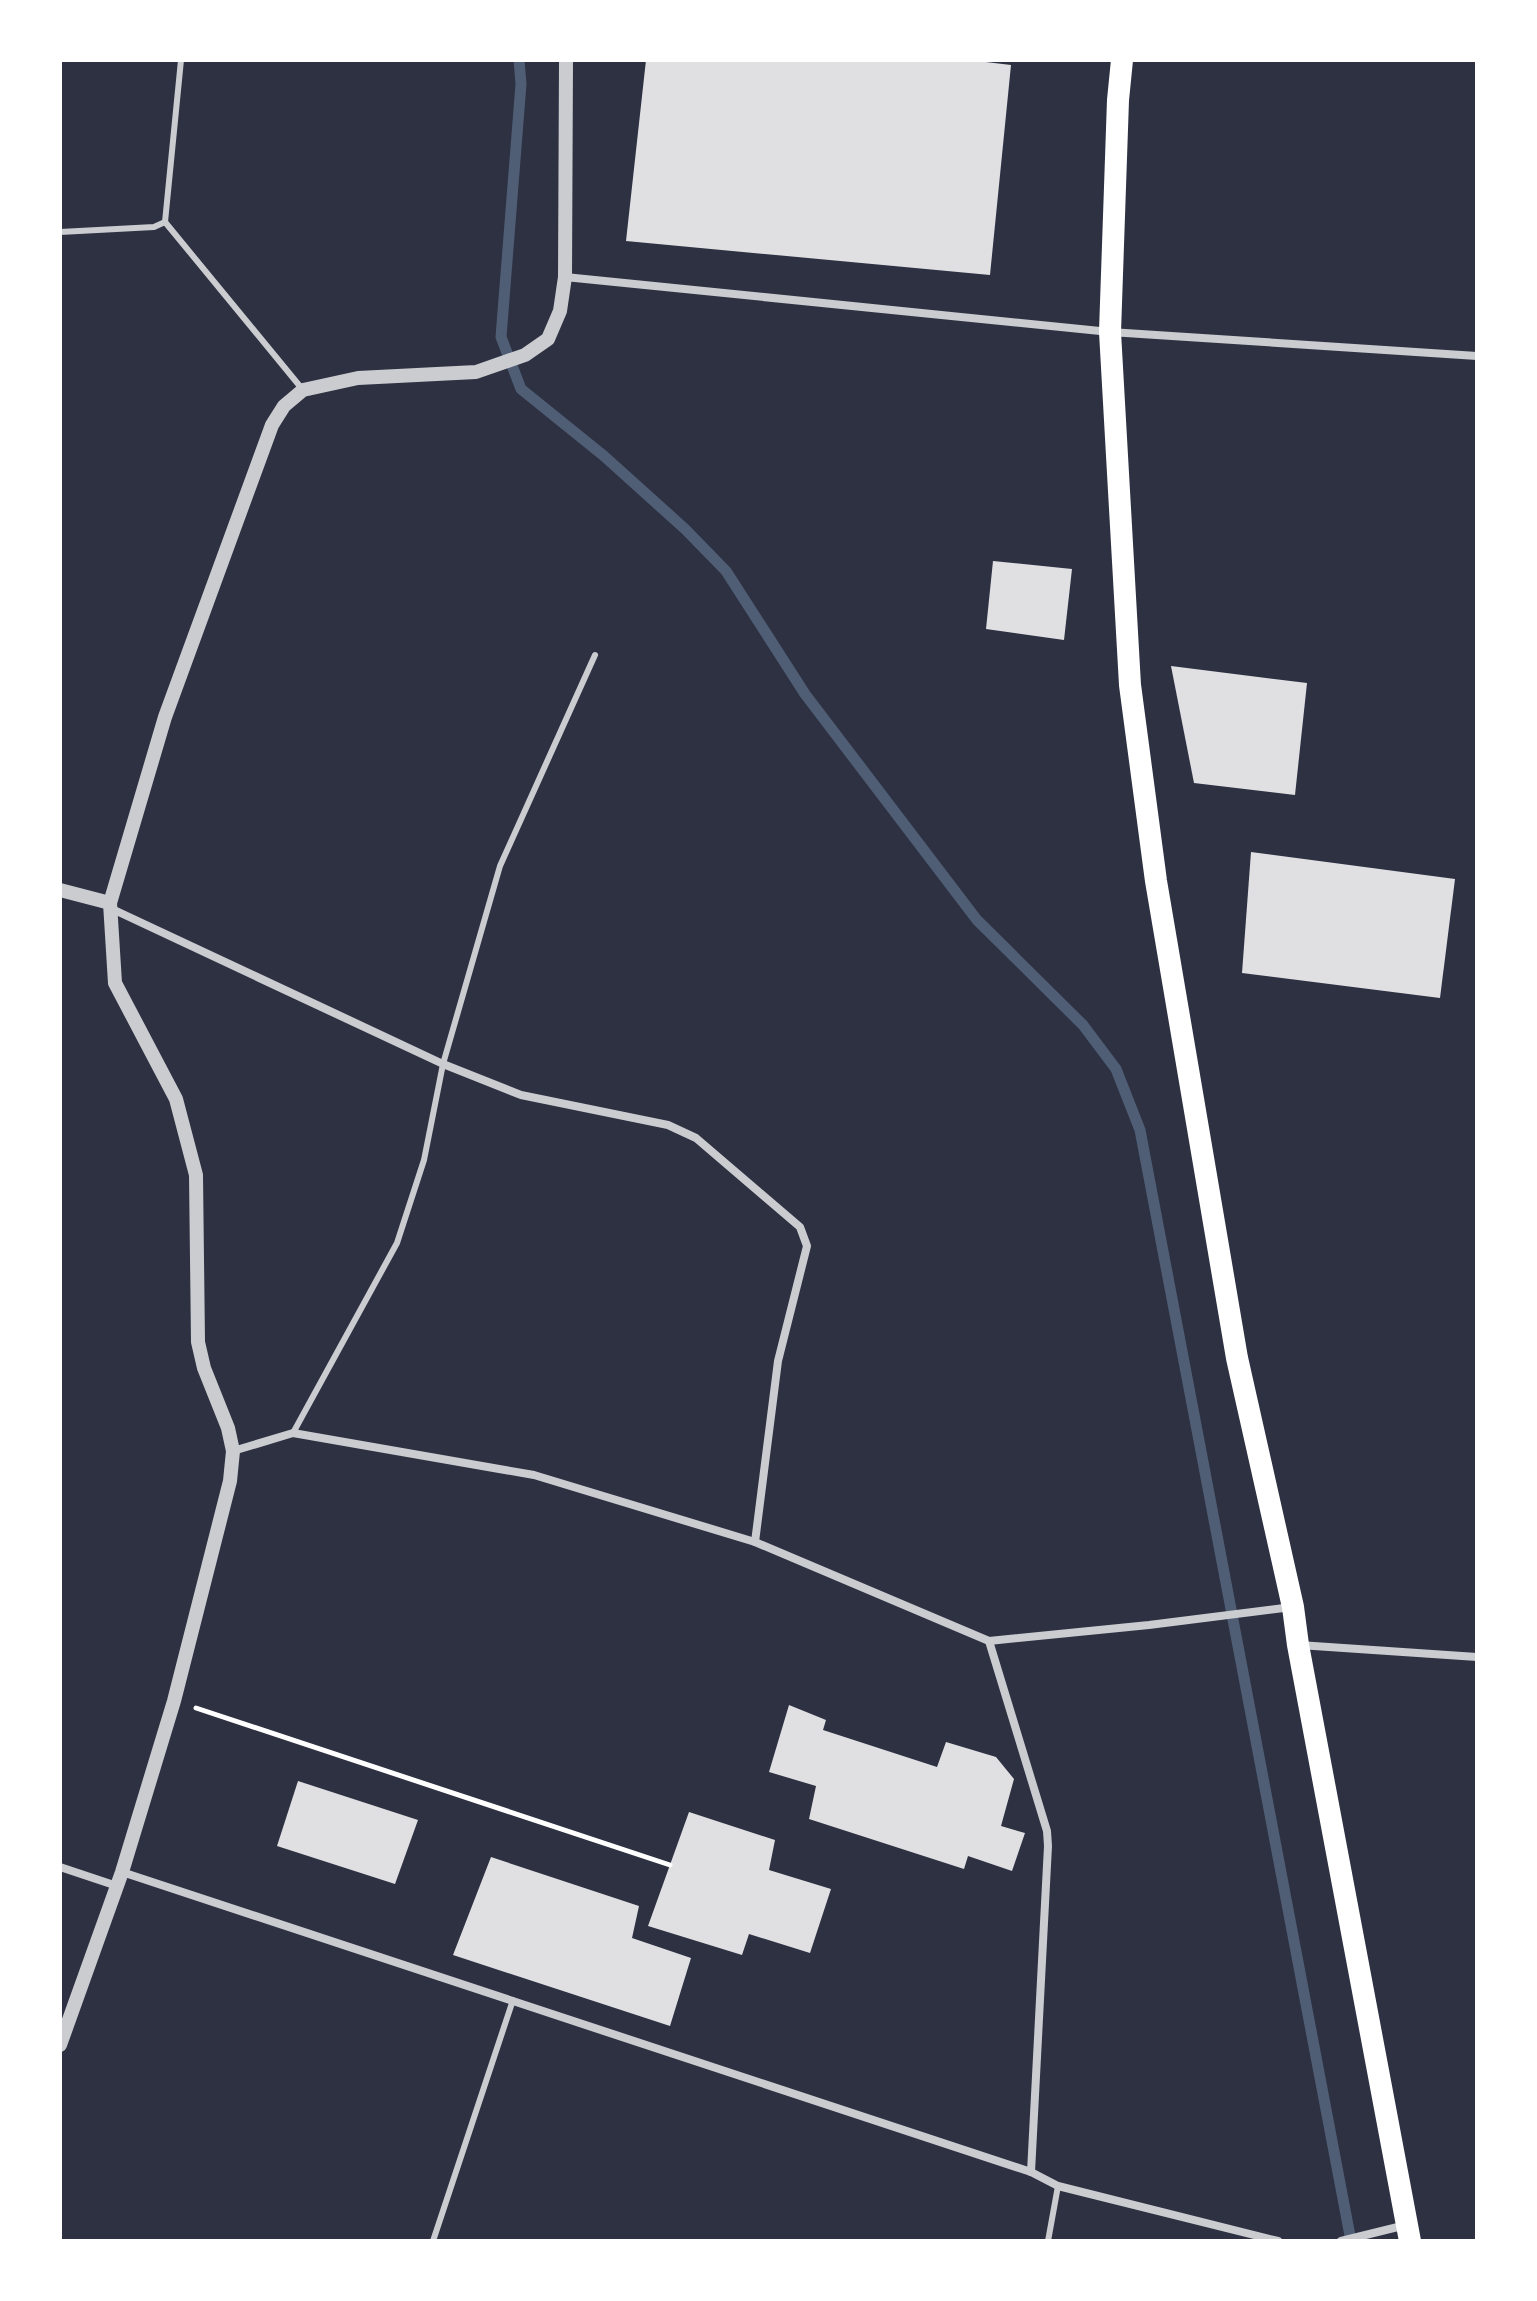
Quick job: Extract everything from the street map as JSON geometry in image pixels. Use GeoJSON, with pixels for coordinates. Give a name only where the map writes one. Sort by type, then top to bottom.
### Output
{"type":"FeatureCollection","features":[{"type":"Feature","properties":{"kind":"highway"},"geometry":{"type":"LineString","coordinates":[[1122,60],[1110,332],[1130,685],[1156,881],[1237,1358],[1293,1607],[1409,2233]]}},
{"type":"Feature","properties":{"kind":"street"},"geometry":{"type":"LineString","coordinates":[[60,2045],[119,1879],[174,1701],[230,1481],[233,1451],[198,1342],[196,1175],[176,1099],[115,983],[110,905],[165,717],[272,425],[284,406],[303,390],[358,378],[476,372],[525,355],[548,339],[560,311],[565,277],[566,60]]}},
{"type":"Feature","properties":{"kind":"street"},"geometry":{"type":"LineString","coordinates":[[565,277],[1110,332],[1477,356]]}},
{"type":"Feature","properties":{"kind":"street"},"geometry":{"type":"LineString","coordinates":[[60,890],[110,905],[443,1064],[521,1095],[681,1130],[696,1138],[800,1227],[807,1246],[778,1361],[755,1542]]}},
{"type":"Feature","properties":{"kind":"street"},"geometry":{"type":"LineString","coordinates":[[233,1451],[293,1433],[534,1475],[755,1542],[989,1641],[1293,1607]]}},
{"type":"Feature","properties":{"kind":"street"},"geometry":{"type":"LineString","coordinates":[[989,1641],[1047,1831],[1031,2172]]}},
{"type":"Feature","properties":{"kind":"street"},"geometry":{"type":"LineString","coordinates":[[1298,1645],[1477,1657]]}},
{"type":"Feature","properties":{"kind":"street"},"geometry":{"type":"LineString","coordinates":[[60,1867],[119,1879],[513,2000],[1031,2172],[1058,2186],[1278,2241]]}},
{"type":"Feature","properties":{"kind":"street"},"geometry":{"type":"LineString","coordinates":[[1341,2241],[1409,2233]]}},
{"type":"Feature","properties":{"kind":"lane"},"geometry":{"type":"LineString","coordinates":[[181,60],[165,222],[303,390]]}},
{"type":"Feature","properties":{"kind":"lane"},"geometry":{"type":"LineString","coordinates":[[60,232],[154,227],[165,222]]}},
{"type":"Feature","properties":{"kind":"lane"},"geometry":{"type":"LineString","coordinates":[[293,1433],[397,1243],[424,1160],[443,1064],[500,866],[595,655]]}},
{"type":"Feature","properties":{"kind":"lane"},"geometry":{"type":"LineString","coordinates":[[433,2241],[513,2000]]}},
{"type":"Feature","properties":{"kind":"lane"},"geometry":{"type":"LineString","coordinates":[[1048,2241],[1058,2186]]}},
{"type":"Feature","properties":{"kind":"path"},"geometry":{"type":"LineString","coordinates":[[174,1701],[670,1865]]}},
{"type":"Feature","properties":{"kind":"building"},"geometry":{"type":"Polygon","coordinates":[[[646,60],[969,60],[1011,65],[990,275],[626,241],[646,60]]]}},
{"type":"Feature","properties":{"kind":"building"},"geometry":{"type":"Polygon","coordinates":[[[993,561],[1072,569],[1064,640],[986,629],[993,561]]]}},
{"type":"Feature","properties":{"kind":"building"},"geometry":{"type":"Polygon","coordinates":[[[1171,666],[1307,683],[1295,795],[1194,783],[1171,666]]]}},
{"type":"Feature","properties":{"kind":"building"},"geometry":{"type":"Polygon","coordinates":[[[1251,852],[1455,879],[1440,998],[1242,973],[1251,852]]]}},
{"type":"Feature","properties":{"kind":"building"},"geometry":{"type":"Polygon","coordinates":[[[789,1705],[826,1720],[823,1730],[937,1767],[946,1742],[996,1757],[1014,1779],[1001,1826],[1025,1833],[1012,1871],[968,1856],[964,1869],[809,1819],[816,1786],[769,1772],[789,1705]]]}},
{"type":"Feature","properties":{"kind":"building"},"geometry":{"type":"Polygon","coordinates":[[[298,1781],[418,1820],[395,1884],[277,1846],[298,1781]]]}},
{"type":"Feature","properties":{"kind":"building"},"geometry":{"type":"Polygon","coordinates":[[[689,1812],[775,1840],[769,1870],[831,1889],[810,1953],[749,1934],[742,1955],[648,1926],[689,1812]]]}},
{"type":"Feature","properties":{"kind":"building"},"geometry":{"type":"Polygon","coordinates":[[[491,1857],[639,1906],[632,1938],[691,1958],[670,2026],[453,1955],[491,1857]]]}},
{"type":"Feature","properties":{"kind":"waterway"},"geometry":{"type":"LineString","coordinates":[[519,60],[521,84],[501,337],[521,389],[604,456],[685,529],[726,571],[805,694],[977,920],[1083,1025],[1116,1069],[1140,1130],[1351,2241]]}}]}
